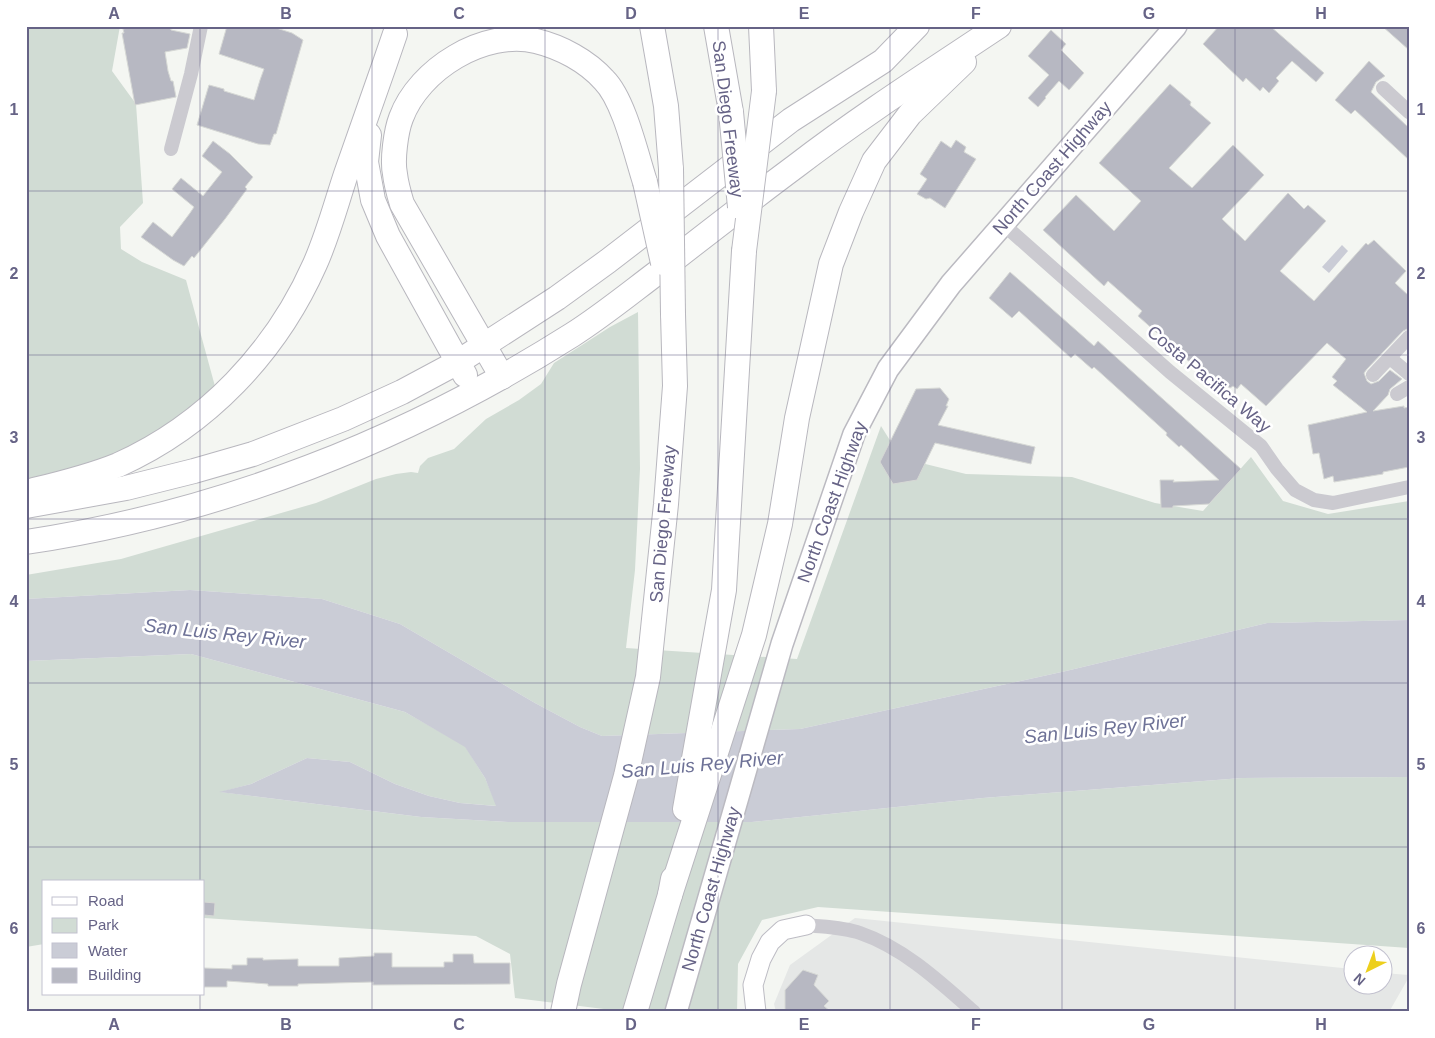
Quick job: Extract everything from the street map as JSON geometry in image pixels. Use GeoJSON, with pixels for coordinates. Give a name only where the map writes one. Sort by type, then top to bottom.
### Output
{"type":"FeatureCollection","features":[{"type":"Feature","properties":{"kind":"highway","name":"San Diego Freeway"},"geometry":{"type":"LineString","coordinates":[[563,1010],[626,776],[648,677],[658,578],[675,386],[671,169],[666,106],[652,26]]}},
{"type":"Feature","properties":{"kind":"highway","name":"San Diego Freeway"},"geometry":{"type":"LineString","coordinates":[[635,1012],[670,895],[724,590],[744,251],[731,112],[716,26]]}},
{"type":"Feature","properties":{"kind":"highway"},"geometry":{"type":"LineString","coordinates":[[744,251],[764,91],[761,26]]}},
{"type":"Feature","properties":{"kind":"highway"},"geometry":{"type":"LineString","coordinates":[[26,506],[126,488],[253,454],[343,419],[402,392],[458,362],[484,347],[608,262],[791,120],[883,61],[917,26]]}},
{"type":"Feature","properties":{"kind":"highway"},"geometry":{"type":"LineString","coordinates":[[26,542],[132,522],[209,502],[279,480],[364,447],[502,378],[574,334],[887,100],[1000,26]]}},
{"type":"Feature","properties":{"kind":"highway"},"geometry":{"type":"LineString","coordinates":[[670,895],[754,635],[780,524],[797,418],[831,264],[851,212],[874,161],[910,114],[1000,26]]}},
{"type":"Feature","properties":{"kind":"highway"},"geometry":{"type":"LineString","coordinates":[[396,30],[370,123],[366,162],[373,200],[388,236],[475,392]]}},
{"type":"Feature","properties":{"kind":"highway"},"geometry":{"type":"LineString","coordinates":[[26,492],[98,473],[149,449],[203,413],[252,366],[273,338],[296,301],[315,263],[396,30]]}},
{"type":"Feature","properties":{"kind":"highway"},"geometry":{"type":"LineString","coordinates":[[502,378],[402,204],[394,172],[401,119],[410,100],[420,86],[444,63],[461,52],[489,43],[512,39],[535,40],[557,47],[587,65],[605,81],[619,103],[645,182],[673,314]]}},
{"type":"Feature","properties":{"kind":"main road"},"geometry":{"type":"LineString","coordinates":[[883,61],[929,26]]}},
{"type":"Feature","properties":{"kind":"main road","name":"North Coast Highway"},"geometry":{"type":"LineString","coordinates":[[676,1012],[782,644],[854,434],[888,369],[952,284],[1176,26]]}},
{"type":"Feature","properties":{"kind":"street"},"geometry":{"type":"LineString","coordinates":[[171,149],[191,74],[201,26]]}},
{"type":"Feature","properties":{"kind":"street"},"geometry":{"type":"LineString","coordinates":[[1383,88],[1409,112]]}},
{"type":"Feature","properties":{"kind":"street","name":"Costa Pacifica Way"},"geometry":{"type":"LineString","coordinates":[[1003,224],[1170,372],[1261,446],[1277,470],[1295,490],[1314,500],[1333,503],[1409,487]]}},
{"type":"Feature","properties":{"kind":"street"},"geometry":{"type":"LineString","coordinates":[[1373,375],[1409,338]]}},
{"type":"Feature","properties":{"kind":"street"},"geometry":{"type":"LineString","coordinates":[[1390,358],[1409,374]]}},
{"type":"Feature","properties":{"kind":"street"},"geometry":{"type":"LineString","coordinates":[[756,1012],[753,985],[761,959],[770,942],[783,930],[806,926],[859,933],[889,946],[910,960],[974,1012]]}},
{"type":"Feature","properties":{"kind":"shaded area"},"geometry":{"type":"Polygon","coordinates":[[[855,918],[1342,968],[1342,996],[1392,996],[1392,974],[1409,975],[1409,977],[1389,1012],[776,1012],[774,1004],[790,965],[855,918]]]}},
{"type":"Feature","properties":{"kind":"green space"},"geometry":{"type":"Polygon","coordinates":[[[26,26],[120,26],[112,71],[136,104],[143,203],[120,227],[121,249],[142,262],[186,280],[216,390],[122,456],[26,479],[26,26]]]}},
{"type":"Feature","properties":{"kind":"green space"},"geometry":{"type":"Polygon","coordinates":[[[638,312],[640,469],[635,570],[626,648],[797,659],[881,426],[901,458],[966,474],[1072,477],[1155,503],[1203,511],[1251,457],[1283,501],[1328,514],[1409,501],[1409,620],[1267,623],[1066,671],[800,729],[602,736],[580,727],[535,703],[400,624],[322,599],[190,590],[26,599],[26,575],[121,559],[316,503],[376,479],[396,474],[418,473],[420,466],[428,458],[454,449],[486,419],[519,400],[541,384],[554,363],[610,327],[638,312]]]}},
{"type":"Feature","properties":{"kind":"green space"},"geometry":{"type":"Polygon","coordinates":[[[191,654],[405,712],[465,746],[485,778],[497,806],[460,803],[429,796],[395,784],[350,762],[307,758],[251,784],[221,792],[421,817],[508,822],[752,822],[983,798],[1242,778],[1409,777],[1409,948],[818,907],[762,920],[738,964],[737,1012],[628,1012],[515,998],[510,954],[476,936],[205,918],[205,880],[42,880],[42,944],[26,947],[26,661],[191,654]]]}},
{"type":"Feature","properties":{"kind":"water"},"geometry":{"type":"Polygon","coordinates":[[[1342,245],[1348,251],[1329,273],[1322,267],[1342,245]]]}},
{"type":"Feature","properties":{"kind":"water","name":"San Luis Rey River"},"geometry":{"type":"Polygon","coordinates":[[[190,590],[322,599],[400,624],[535,703],[580,727],[602,736],[800,729],[1066,671],[1267,623],[1409,620],[1409,777],[1242,778],[983,798],[752,822],[508,822],[421,817],[219,792],[251,784],[307,758],[350,762],[395,784],[429,796],[460,803],[496,806],[485,778],[465,747],[405,712],[191,654],[26,661],[26,599],[190,590]]]}},
{"type":"Feature","properties":{"kind":"building"},"geometry":{"type":"Polygon","coordinates":[[[140,26],[170,26],[171,30],[190,34],[187,48],[165,52],[168,71],[171,81],[173,81],[176,97],[135,105],[122,33],[124,33],[123,29],[140,26]]]}},
{"type":"Feature","properties":{"kind":"building"},"geometry":{"type":"Polygon","coordinates":[[[227,26],[270,26],[292,33],[303,40],[276,134],[274,134],[270,145],[258,144],[197,125],[209,85],[254,100],[264,69],[219,54],[227,26]]]}},
{"type":"Feature","properties":{"kind":"building"},"geometry":{"type":"Polygon","coordinates":[[[1219,26],[1270,26],[1324,73],[1316,82],[1292,61],[1276,78],[1279,81],[1269,93],[1263,87],[1260,91],[1246,78],[1243,82],[1203,44],[1219,26]]]}},
{"type":"Feature","properties":{"kind":"building"},"geometry":{"type":"Polygon","coordinates":[[[1382,26],[1409,26],[1409,50],[1382,26]]]}},
{"type":"Feature","properties":{"kind":"building"},"geometry":{"type":"Polygon","coordinates":[[[1051,30],[1066,44],[1061,50],[1084,73],[1069,90],[1059,81],[1038,107],[1028,98],[1049,75],[1028,56],[1051,30]]]}},
{"type":"Feature","properties":{"kind":"building"},"geometry":{"type":"Polygon","coordinates":[[[1369,61],[1385,76],[1376,82],[1371,92],[1409,128],[1409,160],[1355,110],[1351,114],[1335,100],[1369,61]]]}},
{"type":"Feature","properties":{"kind":"building"},"geometry":{"type":"Polygon","coordinates":[[[1170,84],[1211,123],[1169,168],[1192,188],[1233,145],[1264,175],[1222,219],[1245,241],[1288,193],[1304,209],[1308,205],[1326,221],[1280,271],[1314,301],[1366,243],[1368,245],[1374,240],[1406,271],[1395,283],[1409,296],[1409,328],[1403,331],[1364,373],[1367,381],[1371,384],[1379,381],[1390,370],[1402,379],[1390,389],[1388,395],[1373,411],[1404,406],[1404,408],[1409,407],[1409,467],[1383,472],[1383,474],[1334,482],[1333,476],[1324,479],[1319,453],[1313,454],[1308,425],[1367,412],[1333,385],[1337,381],[1332,377],[1346,359],[1327,343],[1266,406],[1241,384],[1237,389],[1233,386],[1230,388],[1224,384],[1222,385],[1196,363],[1193,365],[1138,316],[1142,311],[1108,281],[1104,286],[1043,230],[1076,195],[1114,231],[1141,201],[1099,163],[1170,84]]]}},
{"type":"Feature","properties":{"kind":"building"},"geometry":{"type":"Polygon","coordinates":[[[956,140],[966,147],[964,152],[976,159],[945,208],[930,198],[926,199],[917,194],[927,179],[920,174],[941,141],[951,148],[956,140]]]}},
{"type":"Feature","properties":{"kind":"building"},"geometry":{"type":"Polygon","coordinates":[[[213,141],[230,154],[253,177],[245,187],[247,189],[225,219],[194,258],[192,256],[184,266],[141,237],[153,222],[172,237],[190,213],[194,207],[172,189],[181,178],[203,196],[222,172],[202,156],[213,141]]]}},
{"type":"Feature","properties":{"kind":"building"},"geometry":{"type":"Polygon","coordinates":[[[1010,272],[1094,346],[1098,341],[1241,469],[1209,504],[1161,508],[1160,480],[1174,480],[1173,482],[1219,480],[1181,445],[1179,447],[1166,435],[1167,433],[1094,367],[1092,369],[1075,354],[1071,358],[1019,311],[1012,318],[989,298],[1010,272]]]}},
{"type":"Feature","properties":{"kind":"building"},"geometry":{"type":"Polygon","coordinates":[[[940,388],[949,399],[946,406],[948,406],[938,425],[1035,447],[1031,464],[935,443],[917,480],[893,484],[880,462],[916,389],[940,388]]]}},
{"type":"Feature","properties":{"kind":"building"},"geometry":{"type":"Polygon","coordinates":[[[205,902],[215,903],[214,916],[205,915],[205,902]]]}},
{"type":"Feature","properties":{"kind":"building"},"geometry":{"type":"Polygon","coordinates":[[[374,953],[392,953],[392,967],[444,967],[444,962],[453,962],[453,954],[473,954],[474,963],[510,963],[510,984],[373,985],[373,982],[268,986],[268,984],[227,981],[227,987],[205,987],[205,968],[232,969],[232,965],[247,965],[247,958],[263,958],[263,960],[298,959],[298,966],[339,966],[339,958],[374,956],[374,953]]]}},
{"type":"Feature","properties":{"kind":"building"},"geometry":{"type":"Polygon","coordinates":[[[803,970],[818,975],[814,985],[829,1001],[824,1006],[831,1012],[785,1012],[785,990],[803,970]]]}}]}
